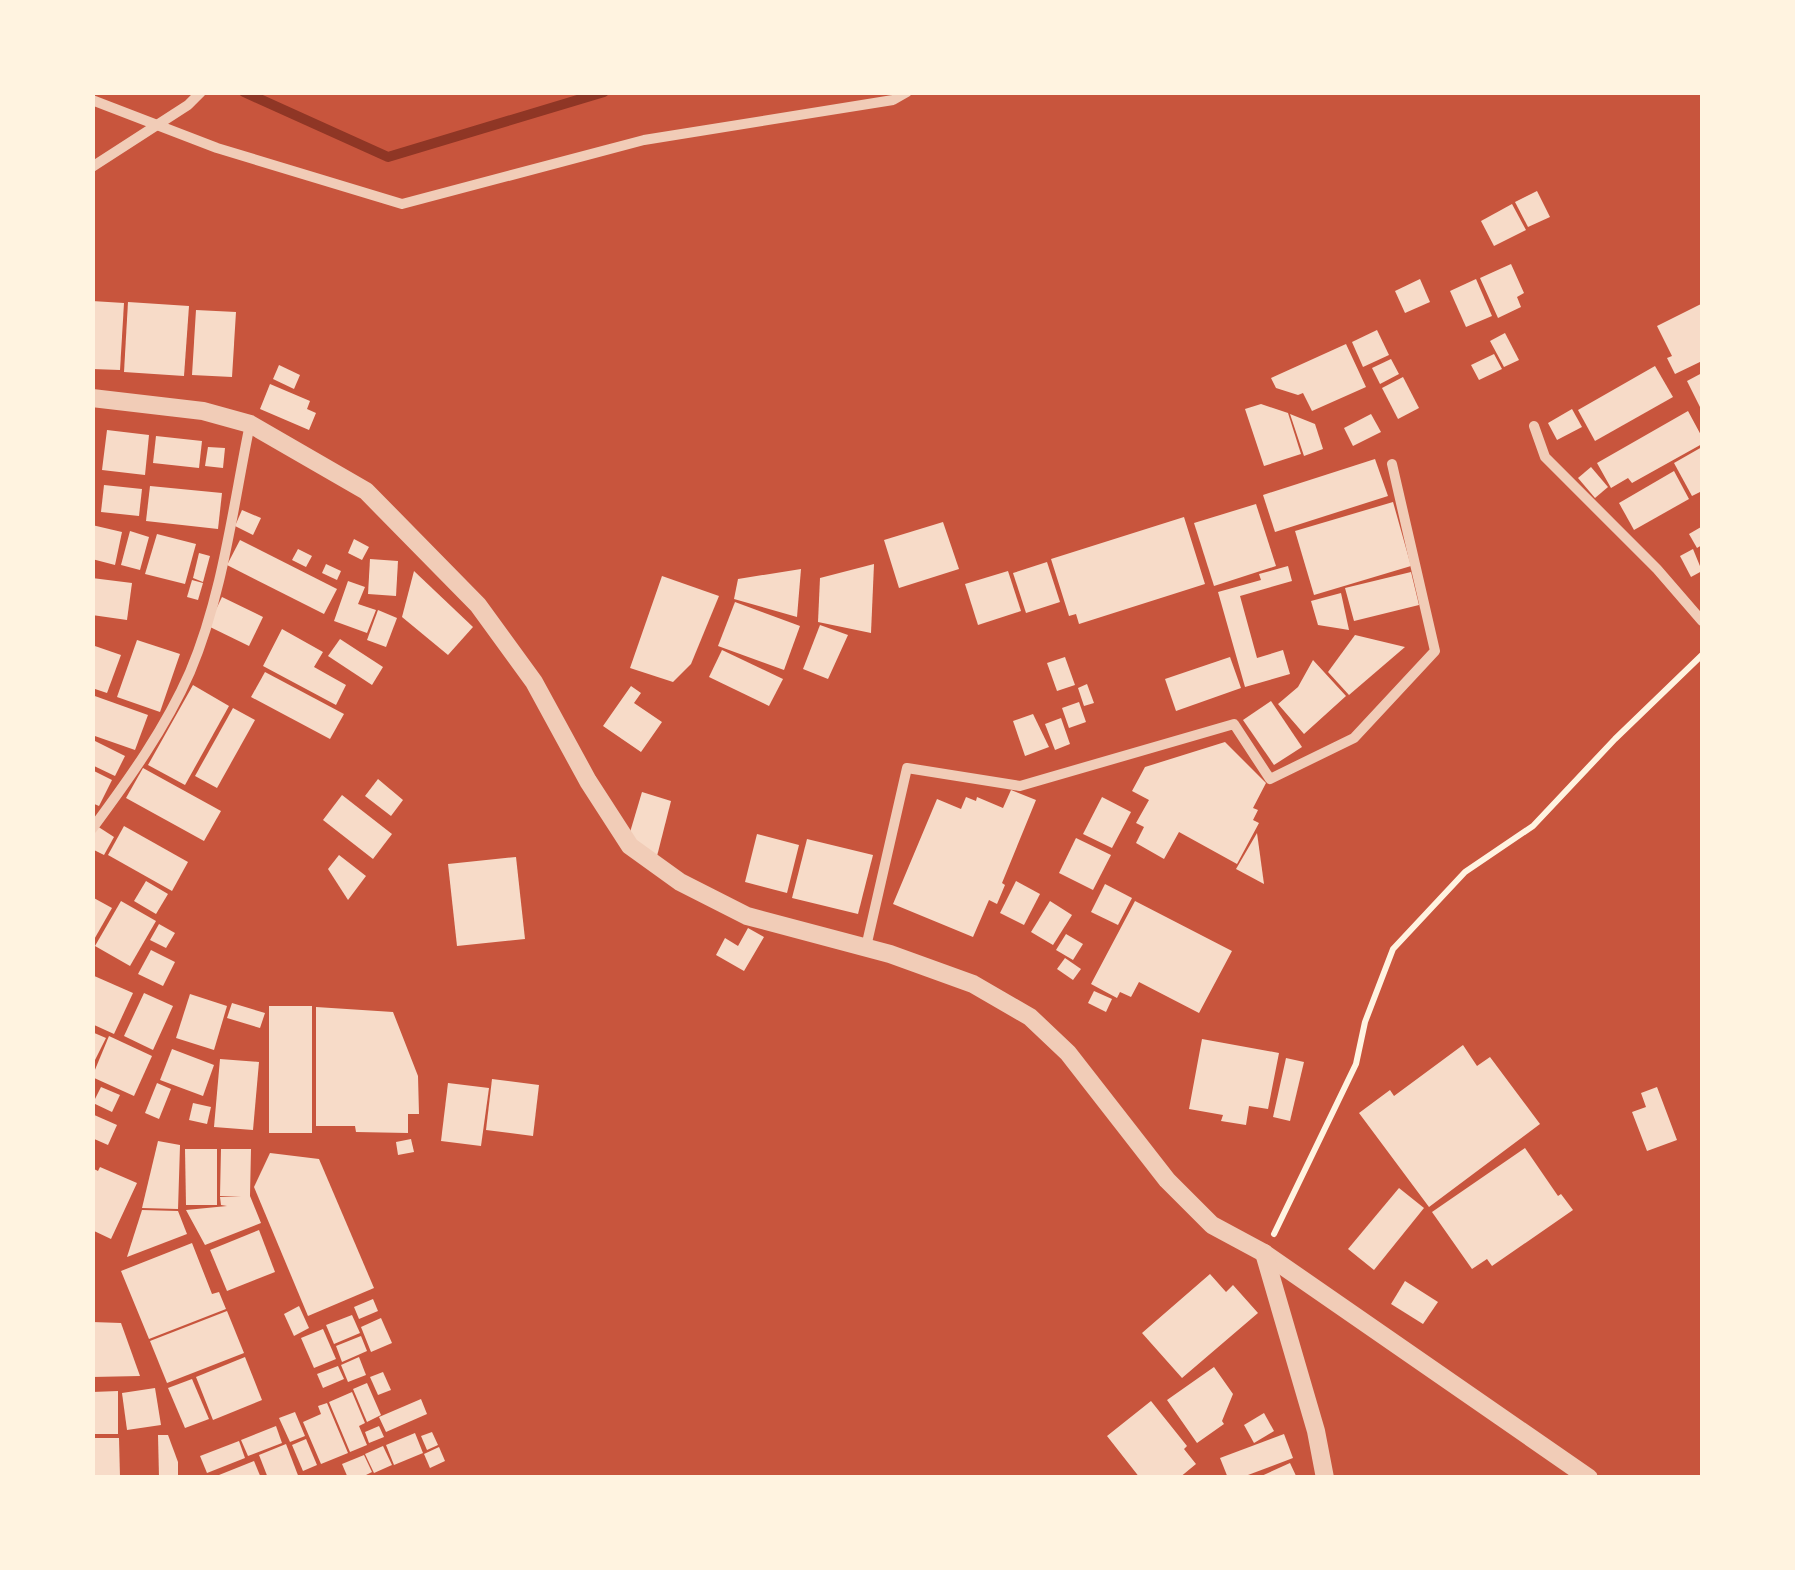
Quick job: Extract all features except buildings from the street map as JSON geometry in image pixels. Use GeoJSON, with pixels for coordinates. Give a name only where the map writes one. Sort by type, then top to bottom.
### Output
{"type":"FeatureCollection","features":[{"type":"Feature","properties":{"kind":"street"},"geometry":{"type":"LineString","coordinates":[[92,100],[217,148],[402,204],[644,140],[893,100],[907,92]]}},
{"type":"Feature","properties":{"kind":"street"},"geometry":{"type":"LineString","coordinates":[[92,167],[196,98]]}},
{"type":"Feature","properties":{"kind":"street"},"geometry":{"type":"LineString","coordinates":[[92,398],[202,411],[250,424],[366,492],[478,605],[534,682],[588,781],[630,846],[680,882],[747,916],[866,947],[973,984],[1030,1016],[1068,1054],[1178,1191],[1212,1225],[1264,1253],[1590,1478]]}},
{"type":"Feature","properties":{"kind":"street"},"geometry":{"type":"LineString","coordinates":[[92,829],[150,749],[190,671],[214,601],[250,424]]}},
{"type":"Feature","properties":{"kind":"street"},"geometry":{"type":"LineString","coordinates":[[1534,426],[1545,457],[1657,569],[1702,621]]}},
{"type":"Feature","properties":{"kind":"street"},"geometry":{"type":"LineString","coordinates":[[866,947],[907,768],[1020,786],[1234,724],[1270,779],[1354,738],[1436,651],[1392,464]]}},
{"type":"Feature","properties":{"kind":"street"},"geometry":{"type":"LineString","coordinates":[[1264,1253],[1316,1431],[1325,1478]]}},
{"type":"Feature","properties":{"kind":"path"},"geometry":{"type":"LineString","coordinates":[[1264,1253],[1356,1064],[1365,1022],[1393,949],[1465,872],[1533,826],[1615,739],[1702,656]]}},
{"type":"Feature","properties":{"kind":"waterway"},"geometry":{"type":"LineString","coordinates":[[244,92],[388,157],[604,92]]}}]}
